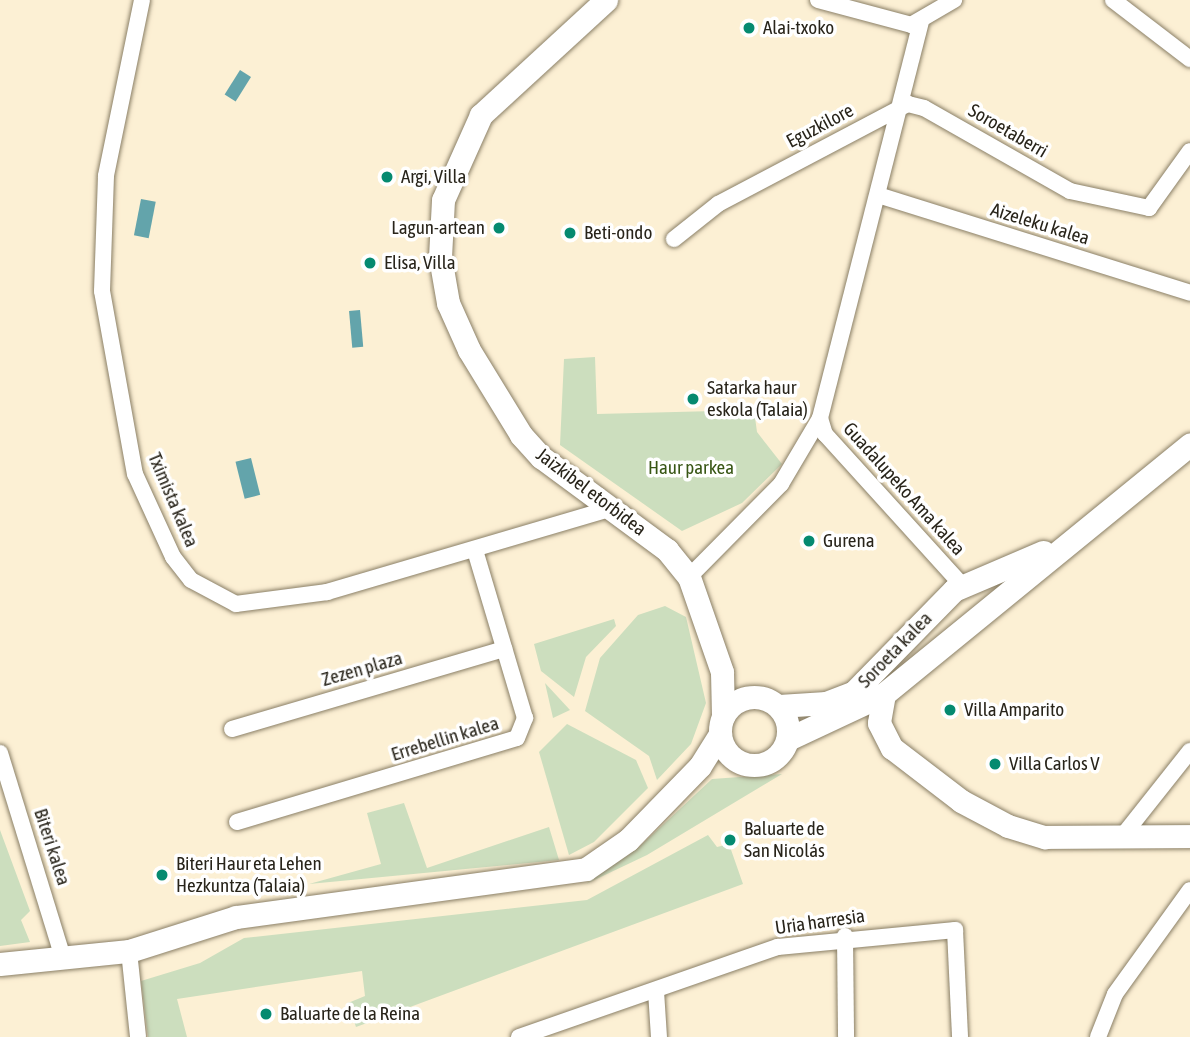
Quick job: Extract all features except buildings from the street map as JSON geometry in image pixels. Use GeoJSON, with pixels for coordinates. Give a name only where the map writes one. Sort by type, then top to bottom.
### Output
{"type":"FeatureCollection","features":[{"type":"Feature","properties":{"kind":"street","name":"Tximista kalea"},"geometry":{"type":"LineString","coordinates":[[142,0],[106,176],[102,291],[135,474],[173,557],[205,593],[236,604],[327,592],[609,509]]}},
{"type":"Feature","properties":{"kind":"street","name":"Jaizkibel etorbidea"},"geometry":{"type":"LineString","coordinates":[[606,0],[481,115],[449,180],[440,257],[448,303],[469,350],[521,435],[609,509],[667,550],[689,578],[722,672],[722,725]]}},
{"type":"Feature","properties":{"kind":"street"},"geometry":{"type":"LineString","coordinates":[[818,0],[921,23]]}},
{"type":"Feature","properties":{"kind":"street"},"geometry":{"type":"LineString","coordinates":[[689,578],[780,484],[820,418],[902,106],[921,23],[954,0]]}},
{"type":"Feature","properties":{"kind":"street"},"geometry":{"type":"LineString","coordinates":[[1113,0],[1190,59]]}},
{"type":"Feature","properties":{"kind":"street","name":"Soroetaberri"},"geometry":{"type":"LineString","coordinates":[[902,106],[924,107],[1070,191],[1149,208],[1190,151]]}},
{"type":"Feature","properties":{"kind":"street","name":"Eguzkilore"},"geometry":{"type":"LineString","coordinates":[[674,239],[718,204],[902,106]]}},
{"type":"Feature","properties":{"kind":"street","name":"Aizeleku kalea"},"geometry":{"type":"LineString","coordinates":[[877,200],[1190,293]]}},
{"type":"Feature","properties":{"kind":"street","name":"Guadalupeko Ama kalea"},"geometry":{"type":"LineString","coordinates":[[820,418],[825,434],[963,586]]}},
{"type":"Feature","properties":{"kind":"street","name":"Soroeta kalea"},"geometry":{"type":"LineString","coordinates":[[788,738],[884,694],[1190,443]]}},
{"type":"Feature","properties":{"kind":"street","name":"Soroeta kalea"},"geometry":{"type":"LineString","coordinates":[[779,706],[826,704],[854,692],[963,586],[1085,527]]}},
{"type":"Feature","properties":{"kind":"street","name":"Errebellin kalea"},"geometry":{"type":"LineString","coordinates":[[237,822],[511,742],[525,718],[475,550]]}},
{"type":"Feature","properties":{"kind":"street"},"geometry":{"type":"LineString","coordinates":[[963,586],[978,616]]}},
{"type":"Feature","properties":{"kind":"street","name":"Zezen plaza"},"geometry":{"type":"LineString","coordinates":[[232,729],[504,649]]}},
{"type":"Feature","properties":{"kind":"street"},"geometry":{"type":"LineString","coordinates":[[691,775],[737,760],[768,762],[788,738],[779,706],[754,696],[722,672]]}},
{"type":"Feature","properties":{"kind":"street"},"geometry":{"type":"LineString","coordinates":[[884,694],[879,723],[886,740],[961,801],[1045,837],[1190,836]]}},
{"type":"Feature","properties":{"kind":"street"},"geometry":{"type":"LineString","coordinates":[[0,964],[62,955],[129,951],[236,917],[561,877],[609,856],[691,775],[735,702],[754,696]]}},
{"type":"Feature","properties":{"kind":"street"},"geometry":{"type":"LineString","coordinates":[[722,725],[737,760]]}},
{"type":"Feature","properties":{"kind":"street"},"geometry":{"type":"LineString","coordinates":[[1121,838],[1190,751]]}},
{"type":"Feature","properties":{"kind":"street","name":"Biteri kalea"},"geometry":{"type":"LineString","coordinates":[[0,753],[62,955]]}},
{"type":"Feature","properties":{"kind":"street"},"geometry":{"type":"LineString","coordinates":[[1098,1037],[1123,981],[1190,890]]}},
{"type":"Feature","properties":{"kind":"street","name":"Uria harresia"},"geometry":{"type":"LineString","coordinates":[[519,1037],[778,947],[845,936],[955,930],[960,1037]]}},
{"type":"Feature","properties":{"kind":"street"},"geometry":{"type":"LineString","coordinates":[[845,936],[846,1037]]}},
{"type":"Feature","properties":{"kind":"street"},"geometry":{"type":"LineString","coordinates":[[129,951],[138,1037]]}},
{"type":"Feature","properties":{"kind":"street"},"geometry":{"type":"LineString","coordinates":[[656,991],[659,1037]]}},
{"type":"Feature","properties":{"kind":"green space","name":"Haur parkea"},"geometry":{"type":"Polygon","coordinates":[[[595,357],[597,414],[754,410],[757,432],[782,464],[742,503],[682,531],[560,445],[564,359],[595,357]]]}},
{"type":"Feature","properties":{"kind":"green space"},"geometry":{"type":"Polygon","coordinates":[[[665,606],[686,617],[706,703],[691,744],[657,780],[649,756],[585,711],[600,658],[638,615],[665,606]]]}},
{"type":"Feature","properties":{"kind":"green space"},"geometry":{"type":"Polygon","coordinates":[[[614,619],[616,626],[586,657],[574,697],[541,671],[534,644],[614,619]]]}},
{"type":"Feature","properties":{"kind":"green space"},"geometry":{"type":"Polygon","coordinates":[[[545,683],[570,710],[553,718],[545,683]]]}},
{"type":"Feature","properties":{"kind":"green space"},"geometry":{"type":"Polygon","coordinates":[[[567,724],[636,760],[648,788],[594,842],[569,855],[539,752],[567,724]]]}},
{"type":"Feature","properties":{"kind":"green space"},"geometry":{"type":"Polygon","coordinates":[[[782,774],[647,855],[586,884],[638,848],[712,779],[782,774]]]}},
{"type":"Feature","properties":{"kind":"green space"},"geometry":{"type":"Polygon","coordinates":[[[404,803],[427,868],[549,827],[559,860],[309,884],[381,864],[367,813],[404,803]]]}},
{"type":"Feature","properties":{"kind":"green space"},"geometry":{"type":"Polygon","coordinates":[[[0,830],[30,911],[21,920],[30,942],[0,946],[0,830]]]}},
{"type":"Feature","properties":{"kind":"green space"},"geometry":{"type":"Polygon","coordinates":[[[708,835],[717,847],[729,844],[743,884],[356,1027],[348,1003],[365,996],[362,971],[177,999],[187,1037],[148,1037],[141,981],[200,963],[244,938],[587,900],[708,835]]]}},
{"type":"Feature","properties":{"kind":"water"},"geometry":{"type":"Polygon","coordinates":[[[240,70],[251,77],[236,101],[225,95],[240,70]]]}},
{"type":"Feature","properties":{"kind":"water"},"geometry":{"type":"Polygon","coordinates":[[[141,199],[156,202],[149,238],[134,235],[141,199]]]}},
{"type":"Feature","properties":{"kind":"water"},"geometry":{"type":"Polygon","coordinates":[[[360,310],[363,347],[352,348],[349,311],[360,310]]]}},
{"type":"Feature","properties":{"kind":"water"},"geometry":{"type":"Polygon","coordinates":[[[251,458],[260,495],[245,499],[235,462],[251,458]]]}},
{"type":"Feature","properties":{"kind":"place","name":"Alai-txoko"},"geometry":{"type":"Point","coordinates":[749,28]}},
{"type":"Feature","properties":{"kind":"place","name":"Argi, Villa"},"geometry":{"type":"Point","coordinates":[387,177]}},
{"type":"Feature","properties":{"kind":"place","name":"Lagun-artean"},"geometry":{"type":"Point","coordinates":[499,228]}},
{"type":"Feature","properties":{"kind":"place","name":"Beti-ondo"},"geometry":{"type":"Point","coordinates":[570,233]}},
{"type":"Feature","properties":{"kind":"place","name":"Elisa, Villa"},"geometry":{"type":"Point","coordinates":[370,263]}},
{"type":"Feature","properties":{"kind":"place","name":"Satarka haur eskola (Talaia)"},"geometry":{"type":"Point","coordinates":[693,399]}},
{"type":"Feature","properties":{"kind":"place","name":"Gurena"},"geometry":{"type":"Point","coordinates":[809,541]}},
{"type":"Feature","properties":{"kind":"place","name":"Villa Amparito"},"geometry":{"type":"Point","coordinates":[950,710]}},
{"type":"Feature","properties":{"kind":"place","name":"Villa Carlos V"},"geometry":{"type":"Point","coordinates":[995,764]}},
{"type":"Feature","properties":{"kind":"place","name":"Baluarte de San Nicolás"},"geometry":{"type":"Point","coordinates":[730,840]}},
{"type":"Feature","properties":{"kind":"place","name":"Biteri Haur eta Lehen Hezkuntza (Talaia)"},"geometry":{"type":"Point","coordinates":[162,875]}},
{"type":"Feature","properties":{"kind":"place","name":"Baluarte de la Reina"},"geometry":{"type":"Point","coordinates":[266,1014]}}]}
